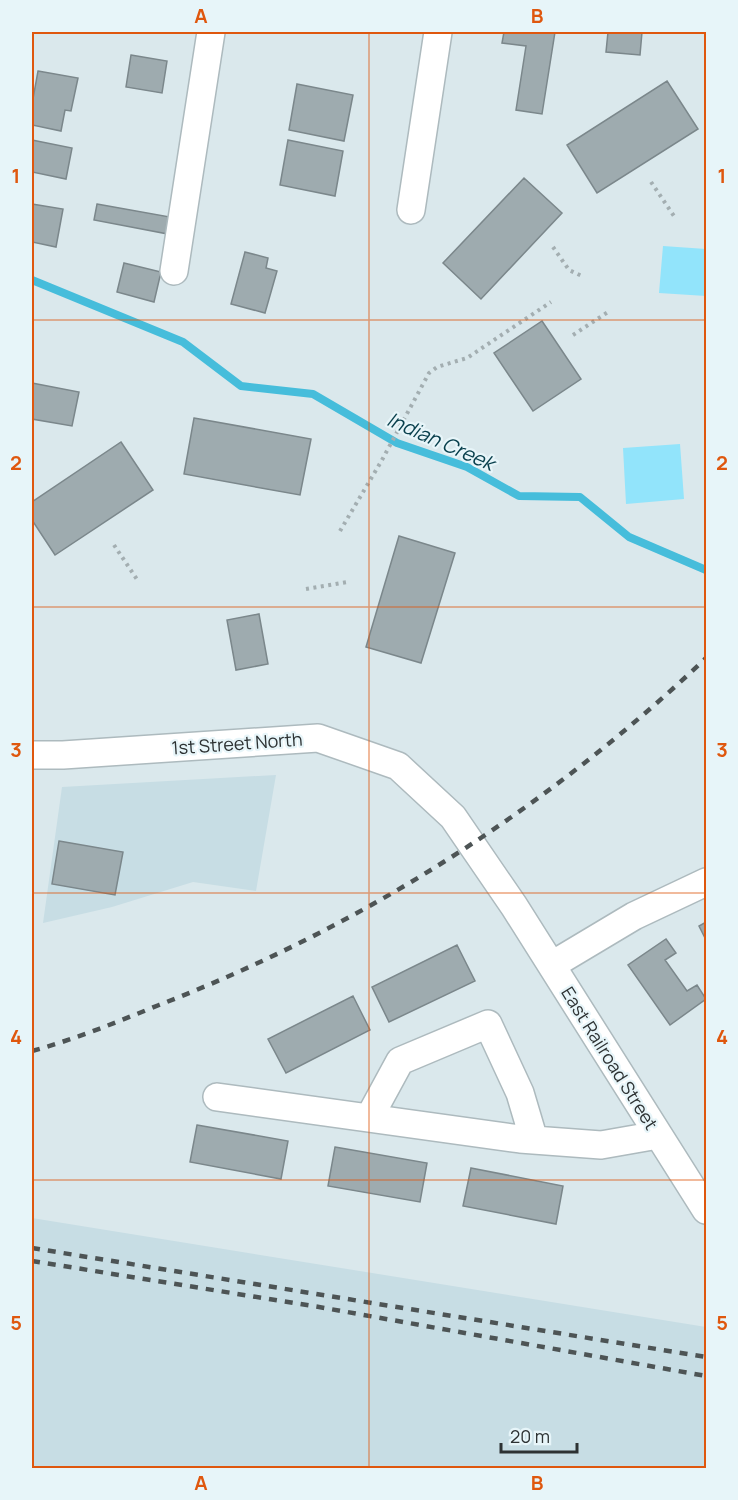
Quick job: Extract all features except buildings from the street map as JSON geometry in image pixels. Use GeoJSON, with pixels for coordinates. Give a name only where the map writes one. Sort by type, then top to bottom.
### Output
{"type":"FeatureCollection","features":[{"type":"Feature","properties":{"kind":"street"},"geometry":{"type":"LineString","coordinates":[[174,271],[211,32]]}},
{"type":"Feature","properties":{"kind":"street"},"geometry":{"type":"LineString","coordinates":[[411,210],[438,32]]}},
{"type":"Feature","properties":{"kind":"street","name":"1st Street North"},"geometry":{"type":"LineString","coordinates":[[32,755],[63,755],[318,738],[398,766],[453,817],[514,906]]}},
{"type":"Feature","properties":{"kind":"street"},"geometry":{"type":"LineString","coordinates":[[552,965],[634,916],[706,882]]}},
{"type":"Feature","properties":{"kind":"street","name":"East Railroad Street"},"geometry":{"type":"LineString","coordinates":[[514,906],[706,1210]]}},
{"type":"Feature","properties":{"kind":"street"},"geometry":{"type":"LineString","coordinates":[[369,1118],[400,1061],[488,1024],[520,1093],[534,1140]]}},
{"type":"Feature","properties":{"kind":"street"},"geometry":{"type":"LineString","coordinates":[[217,1097],[534,1140],[601,1145],[658,1135]]}},
{"type":"Feature","properties":{"kind":"path"},"geometry":{"type":"LineString","coordinates":[[651,182],[674,216]]}},
{"type":"Feature","properties":{"kind":"path"},"geometry":{"type":"LineString","coordinates":[[553,247],[569,270],[584,277]]}},
{"type":"Feature","properties":{"kind":"path"},"geometry":{"type":"LineString","coordinates":[[340,531],[429,373],[437,367],[467,358],[551,302]]}},
{"type":"Feature","properties":{"kind":"path"},"geometry":{"type":"LineString","coordinates":[[573,335],[608,312]]}},
{"type":"Feature","properties":{"kind":"path"},"geometry":{"type":"LineString","coordinates":[[114,546],[138,581]]}},
{"type":"Feature","properties":{"kind":"path"},"geometry":{"type":"LineString","coordinates":[[306,589],[348,582]]}},
{"type":"Feature","properties":{"kind":"shaded area"},"geometry":{"type":"Polygon","coordinates":[[[663,246],[706,249],[706,296],[659,293],[663,246]]]}},
{"type":"Feature","properties":{"kind":"shaded area"},"geometry":{"type":"Polygon","coordinates":[[[680,444],[684,499],[626,504],[623,448],[680,444]]]}},
{"type":"Feature","properties":{"kind":"shaded area"},"geometry":{"type":"Polygon","coordinates":[[[276,775],[256,891],[193,882],[112,907],[43,923],[62,787],[276,775]]]}},
{"type":"Feature","properties":{"kind":"shaded area"},"geometry":{"type":"Polygon","coordinates":[[[32,1218],[706,1327],[706,1468],[32,1468],[32,1218]]]}},
{"type":"Feature","properties":{"kind":"waterway","name":"Indian Creek"},"geometry":{"type":"LineString","coordinates":[[32,280],[183,342],[241,386],[313,394],[397,443],[467,467],[519,496],[580,497],[629,537],[706,570]]}},
{"type":"Feature","properties":{"kind":"railway"},"geometry":{"type":"LineString","coordinates":[[32,1051],[96,1030],[235,974],[308,939],[380,900],[450,858],[517,813],[646,713],[706,658]]}},
{"type":"Feature","properties":{"kind":"railway"},"geometry":{"type":"LineString","coordinates":[[32,1248],[706,1357]]}},
{"type":"Feature","properties":{"kind":"railway"},"geometry":{"type":"LineString","coordinates":[[32,1261],[319,1307],[706,1376]]}}]}
